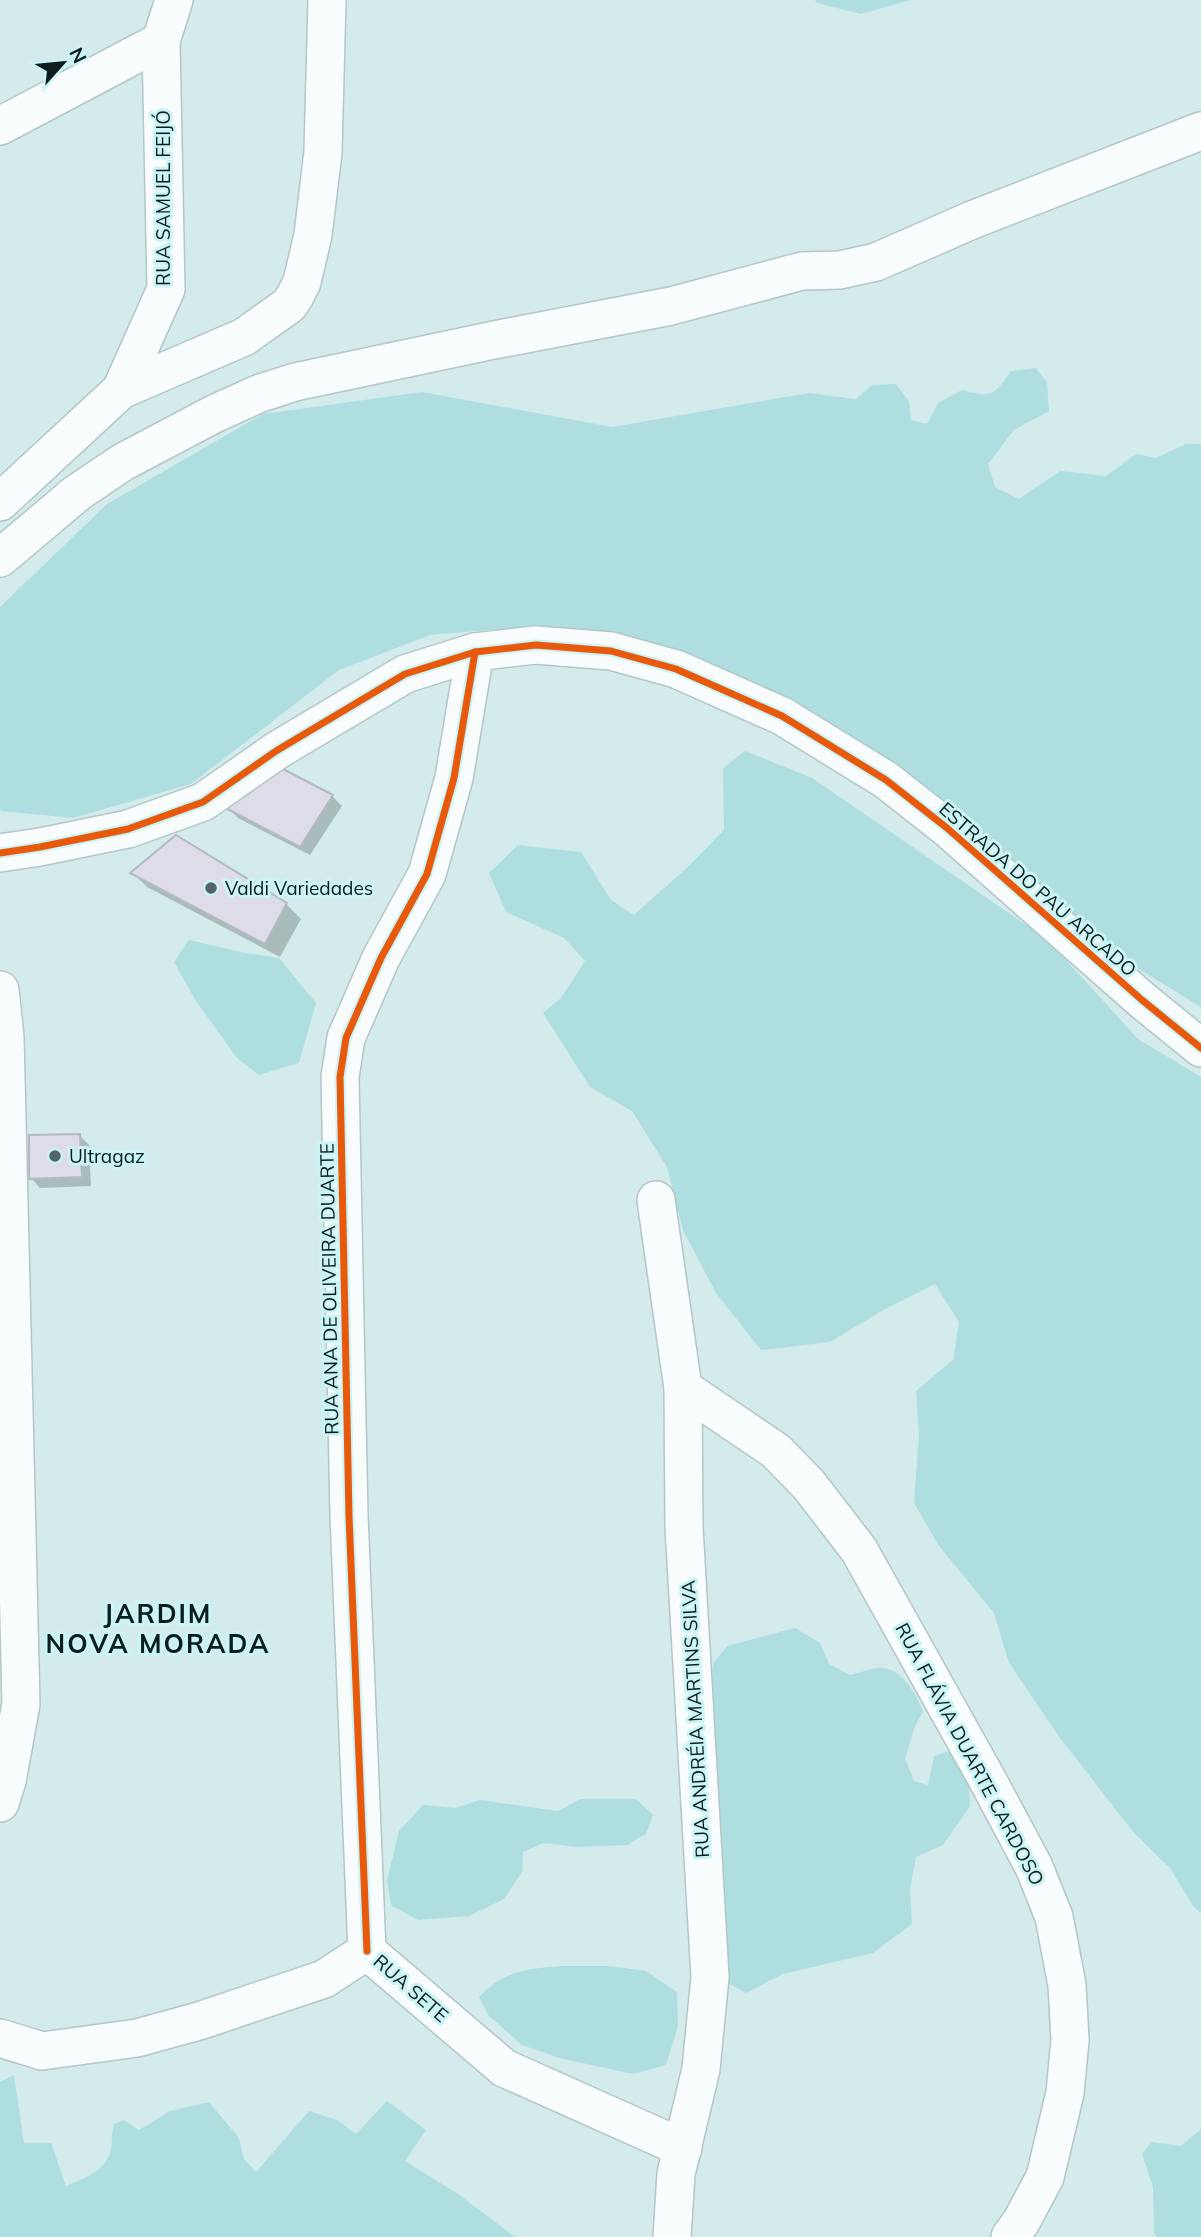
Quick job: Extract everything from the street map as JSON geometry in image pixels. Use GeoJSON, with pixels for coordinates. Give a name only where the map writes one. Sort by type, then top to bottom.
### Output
{"type":"FeatureCollection","features":[{"type":"Feature","properties":{"kind":"street","name":"RUA SAMUEL FEIJÓ"},"geometry":{"type":"LineString","coordinates":[[121,390],[166,289],[161,41],[174,0]]}},
{"type":"Feature","properties":{"kind":"street"},"geometry":{"type":"LineString","coordinates":[[0,502],[121,390],[244,337],[289,305],[295,296],[302,282],[313,235],[323,152],[327,0]]}},
{"type":"Feature","properties":{"kind":"street"},"geometry":{"type":"LineString","coordinates":[[0,126],[161,41]]}},
{"type":"Feature","properties":{"kind":"street"},"geometry":{"type":"LineString","coordinates":[[0,558],[77,494],[123,462],[258,394],[295,382],[671,306],[802,271],[840,270],[876,262],[972,220],[1201,131]]}},
{"type":"Feature","properties":{"kind":"street","name":"ESTRADA DO PAU ARCADO"},"geometry":{"type":"LineString","coordinates":[[0,853],[128,829],[203,802],[276,751],[405,674],[475,652],[536,645],[611,651],[676,669],[782,716],[886,780],[947,828],[1201,1048]]}},
{"type":"Feature","properties":{"kind":"street","name":"RUA ANA DE OLIVEIRA DUARTE"},"geometry":{"type":"LineString","coordinates":[[368,1951],[349,1517],[340,1077],[346,1038],[382,958],[427,874],[454,778],[475,652]]}},
{"type":"Feature","properties":{"kind":"street"},"geometry":{"type":"LineString","coordinates":[[0,990],[5,1037],[21,1704],[7,1781],[0,1803]]}},
{"type":"Feature","properties":{"kind":"street","name":"RUA ANDRÉIA MARTINS SILVA"},"geometry":{"type":"LineString","coordinates":[[656,1199],[682,1388],[684,1527],[710,1977],[702,2069],[676,2174],[672,2237]]}},
{"type":"Feature","properties":{"kind":"street","name":"RUA FLÁVIA DUARTE CARDOSO"},"geometry":{"type":"LineString","coordinates":[[682,1388],[776,1451],[809,1485],[859,1550],[1034,1867],[1054,1917],[1067,1984],[1070,2040],[1065,2093],[1045,2177],[1010,2237]]}},
{"type":"Feature","properties":{"kind":"street","name":"RUA SETE"},"geometry":{"type":"LineString","coordinates":[[0,2038],[42,2051],[137,2038],[199,2021],[324,1979],[368,1951],[504,2068],[683,2148]]}},
{"type":"Feature","properties":{"kind":"shaded area"},"geometry":{"type":"Polygon","coordinates":[[[815,0],[910,0],[861,14],[817,3],[815,0]]]}},
{"type":"Feature","properties":{"kind":"shaded area"},"geometry":{"type":"Polygon","coordinates":[[[1036,368],[1047,383],[1049,411],[1014,430],[988,464],[995,487],[1019,499],[1060,471],[1106,476],[1136,454],[1156,458],[1186,444],[1201,444],[1201,1007],[1124,960],[929,788],[821,717],[681,654],[525,627],[430,635],[339,670],[191,784],[73,818],[0,809],[0,607],[107,504],[263,414],[422,392],[612,427],[809,393],[856,399],[872,385],[896,384],[909,401],[911,420],[927,424],[938,403],[962,390],[980,394],[991,393],[1011,371],[1036,368]]]}},
{"type":"Feature","properties":{"kind":"shaded area"},"geometry":{"type":"Polygon","coordinates":[[[745,751],[812,778],[1047,939],[1138,1039],[1201,1077],[1201,1913],[1193,1906],[1170,1868],[1134,1833],[1060,1738],[1009,1663],[994,1613],[939,1546],[914,1503],[919,1435],[916,1391],[953,1360],[959,1322],[935,1284],[885,1309],[830,1342],[761,1350],[716,1293],[683,1230],[667,1167],[632,1111],[590,1087],[543,1013],[561,998],[585,961],[564,938],[506,912],[489,873],[518,845],[581,852],[611,900],[634,915],[724,830],[723,768],[745,751]]]}},
{"type":"Feature","properties":{"kind":"shaded area"},"geometry":{"type":"Polygon","coordinates":[[[189,940],[279,958],[316,1003],[299,1063],[259,1075],[237,1058],[196,1001],[174,962],[189,940]]]}},
{"type":"Feature","properties":{"kind":"shaded area"},"geometry":{"type":"Polygon","coordinates":[[[795,1628],[820,1643],[829,1664],[850,1675],[885,1668],[906,1682],[917,1697],[923,1712],[915,1726],[905,1758],[914,1781],[928,1785],[934,1756],[954,1749],[968,1769],[970,1806],[943,1845],[916,1857],[910,1890],[912,1924],[873,1953],[783,1974],[746,1993],[726,1982],[712,1694],[713,1664],[727,1646],[795,1628]]]}},
{"type":"Feature","properties":{"kind":"shaded area"},"geometry":{"type":"Polygon","coordinates":[[[581,1799],[636,1799],[653,1815],[646,1834],[627,1845],[577,1847],[543,1843],[523,1852],[522,1872],[504,1899],[469,1916],[418,1920],[391,1905],[387,1881],[399,1831],[423,1805],[455,1808],[480,1800],[558,1811],[581,1799]]]}},
{"type":"Feature","properties":{"kind":"shaded area"},"geometry":{"type":"Polygon","coordinates":[[[562,1966],[610,1966],[646,1971],[677,1992],[678,2026],[666,2065],[633,2074],[559,2058],[522,2045],[489,2016],[479,1997],[498,1981],[517,1972],[562,1966]]]}},
{"type":"Feature","properties":{"kind":"shaded area"},"geometry":{"type":"Polygon","coordinates":[[[14,2075],[24,2143],[51,2143],[66,2186],[92,2174],[103,2165],[110,2153],[114,2124],[124,2120],[139,2130],[170,2111],[209,2102],[239,2138],[244,2159],[256,2172],[309,2111],[337,2120],[356,2134],[387,2101],[426,2130],[405,2161],[458,2194],[515,2237],[0,2237],[0,2082],[14,2075]]]}},
{"type":"Feature","properties":{"kind":"shaded area"},"geometry":{"type":"Polygon","coordinates":[[[1201,2129],[1201,2237],[1157,2237],[1154,2233],[1153,2187],[1142,2154],[1152,2142],[1181,2146],[1201,2129]]]}},
{"type":"Feature","properties":{"kind":"building"},"geometry":{"type":"Polygon","coordinates":[[[281,768],[333,795],[300,847],[226,808],[281,768]]]}},
{"type":"Feature","properties":{"kind":"building","name":"Valdi Variedades"},"geometry":{"type":"Polygon","coordinates":[[[176,835],[287,903],[265,944],[130,873],[176,835]]]}},
{"type":"Feature","properties":{"kind":"building","name":"Ultragaz"},"geometry":{"type":"Polygon","coordinates":[[[80,1134],[82,1177],[29,1179],[29,1135],[80,1134]]]}},
{"type":"Feature","properties":{"kind":"cycle path"},"geometry":{"type":"LineString","coordinates":[[0,853],[128,829],[203,802],[276,751],[405,674],[475,652],[536,645],[611,651],[676,669],[782,716],[886,780],[947,828],[1142,1000],[1201,1048]]}},
{"type":"Feature","properties":{"kind":"cycle path"},"geometry":{"type":"LineString","coordinates":[[367,1951],[349,1516],[340,1077],[346,1038],[381,958],[427,874],[454,778],[475,652]]}},
{"type":"Feature","properties":{"kind":"place","name":"Valdi Variedades"},"geometry":{"type":"Point","coordinates":[211,888]}},
{"type":"Feature","properties":{"kind":"place","name":"Ultragaz"},"geometry":{"type":"Point","coordinates":[55,1156]}},
{"type":"Feature","properties":{"kind":"district","name":"JARDIM NOVA MORADA"},"geometry":{"type":"Point","coordinates":[158,1629]}}]}
